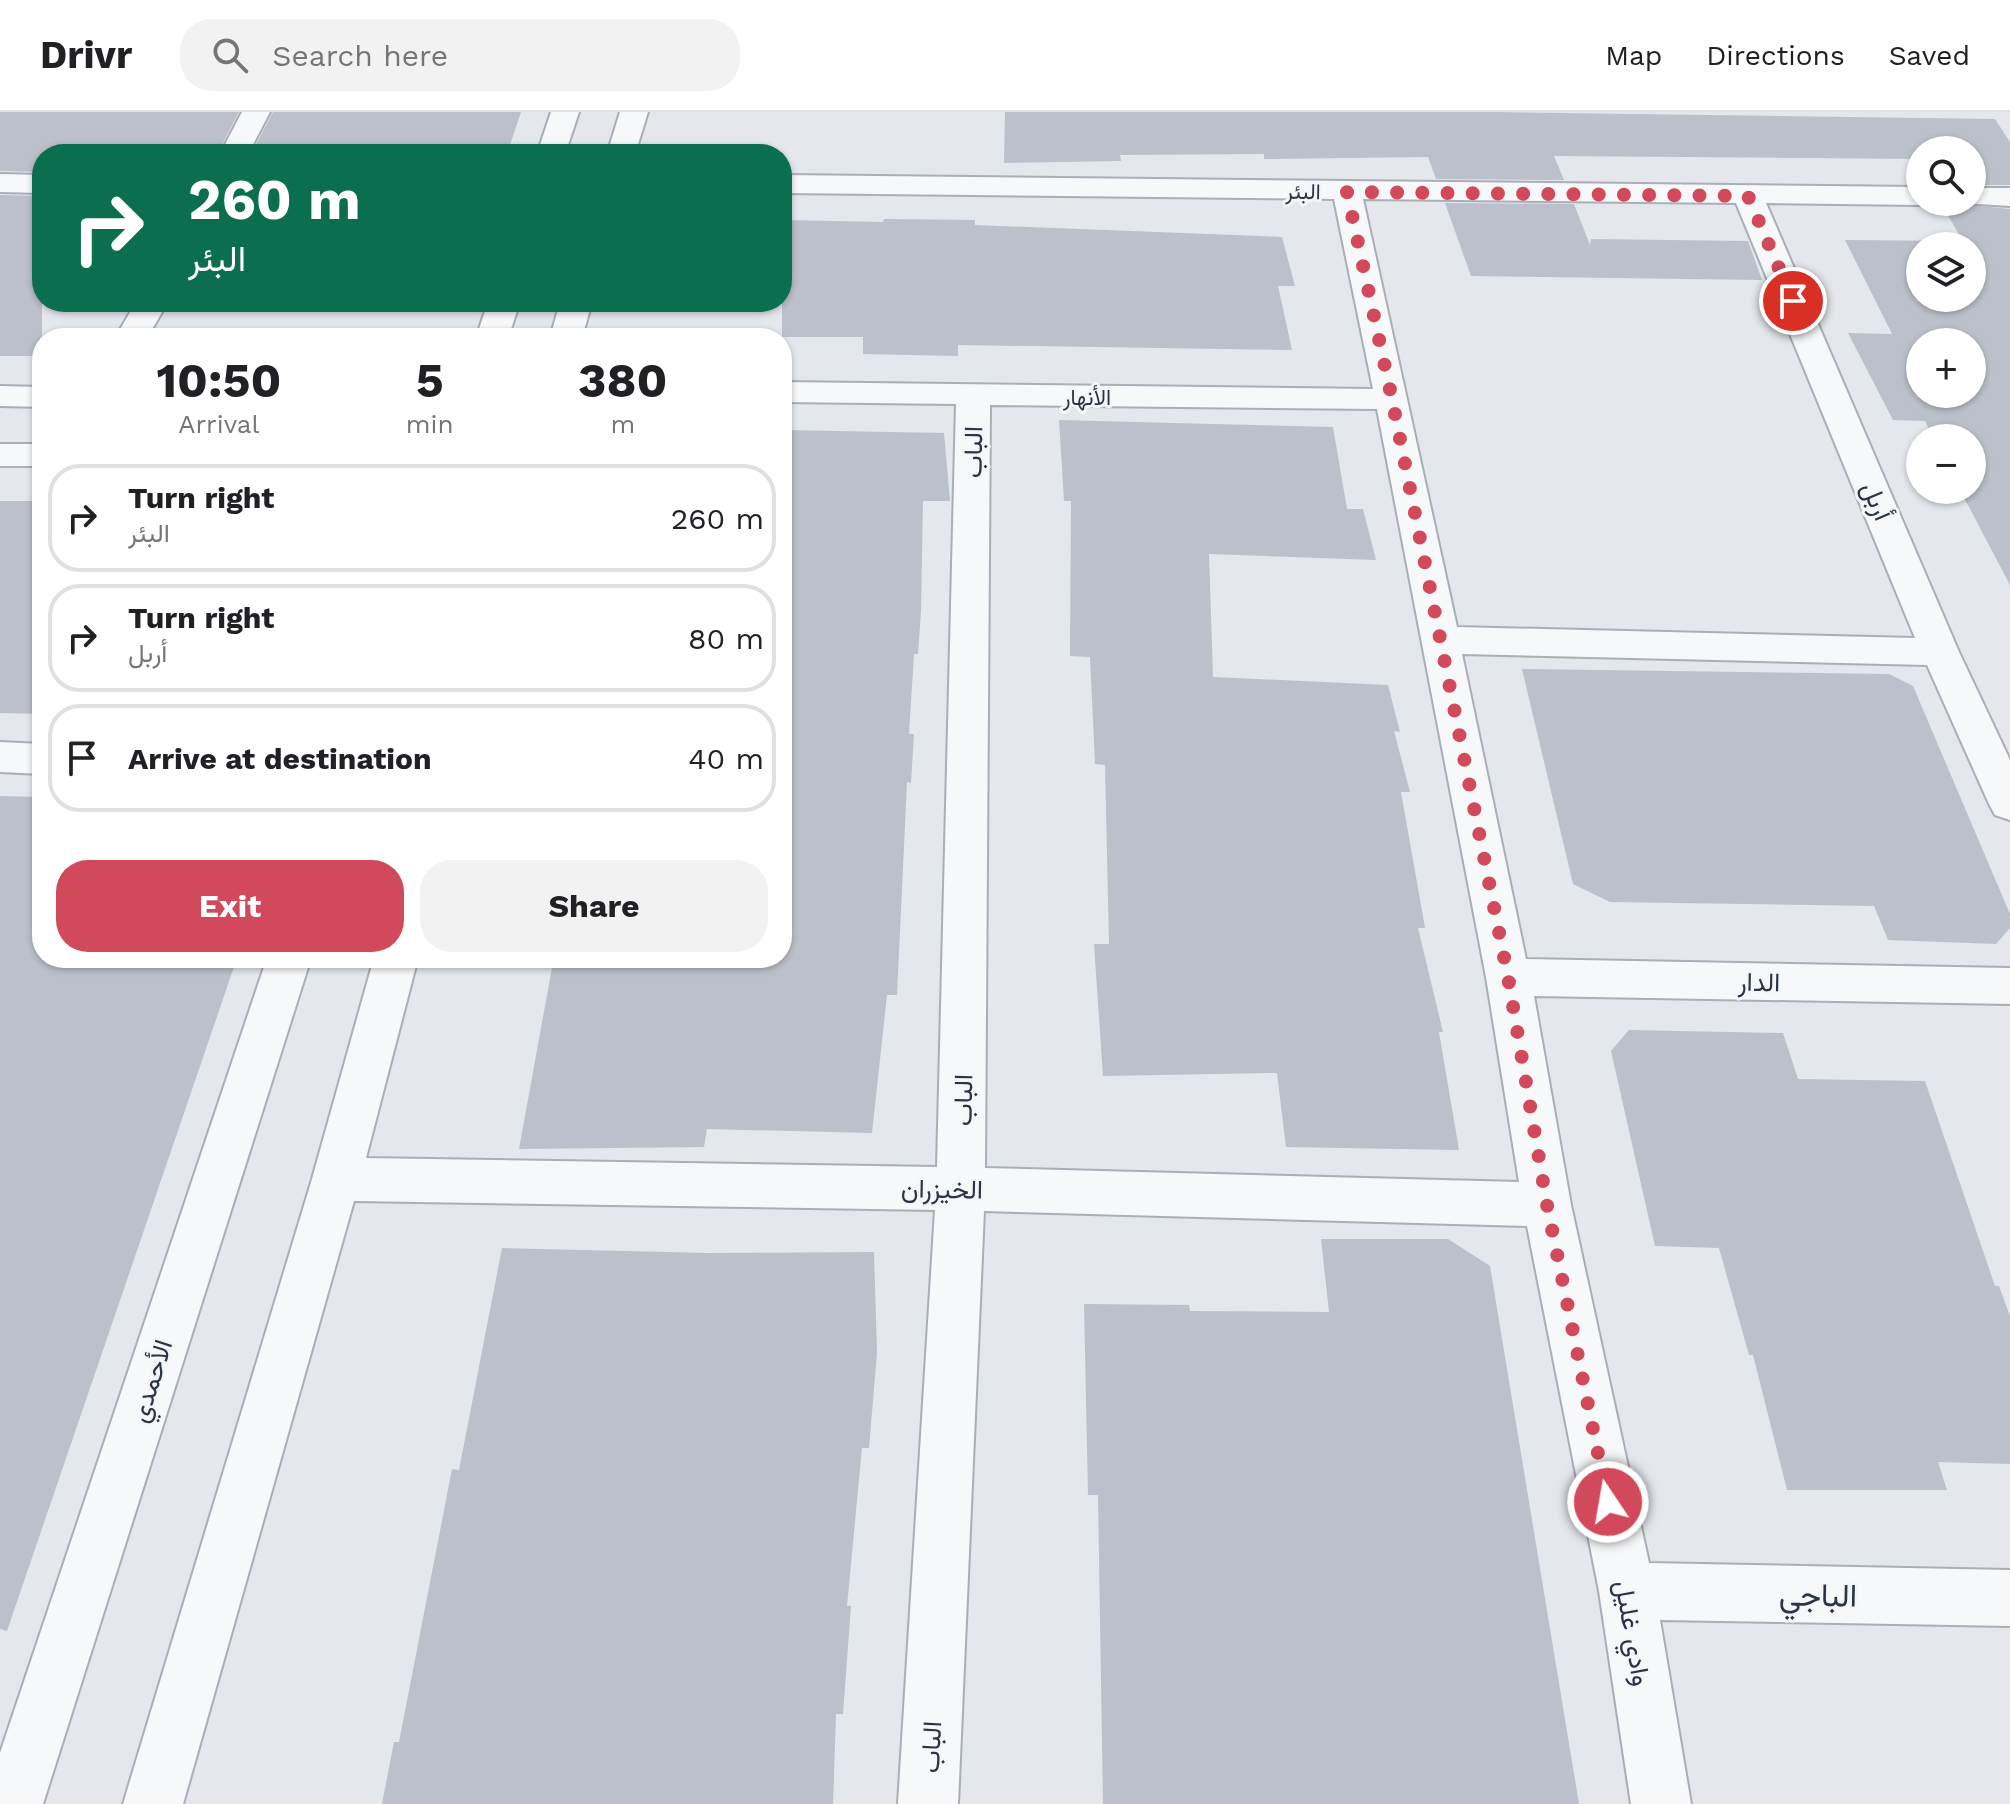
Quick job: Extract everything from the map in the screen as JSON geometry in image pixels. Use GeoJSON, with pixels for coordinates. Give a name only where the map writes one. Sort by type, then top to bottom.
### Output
{"type":"FeatureCollection","features":[{"type":"Feature","properties":{"kind":"street"},"geometry":{"type":"LineString","coordinates":[[239,144],[256,112]]}},
{"type":"Feature","properties":{"kind":"street"},"geometry":{"type":"LineString","coordinates":[[554,144],[565,112]]}},
{"type":"Feature","properties":{"kind":"street"},"geometry":{"type":"LineString","coordinates":[[624,144],[634,112]]}},
{"type":"Feature","properties":{"kind":"street"},"geometry":{"type":"LineString","coordinates":[[0,183],[32,184]]}},
{"type":"Feature","properties":{"kind":"street","name":"البئر"},"geometry":{"type":"LineString","coordinates":[[792,184],[1906,196]]}},
{"type":"Feature","properties":{"kind":"street","name":"وادي غليل"},"geometry":{"type":"LineString","coordinates":[[1347,192],[1392,399],[1508,977],[1547,1205],[1627,1591],[1661,1804]]}},
{"type":"Feature","properties":{"kind":"street","name":"أربل"},"geometry":{"type":"LineString","coordinates":[[1748,196],[1940,652],[2010,804]]}},
{"type":"Feature","properties":{"kind":"street"},"geometry":{"type":"LineString","coordinates":[[1986,197],[2010,197]]}},
{"type":"Feature","properties":{"kind":"street","name":"الأنهار"},"geometry":{"type":"LineString","coordinates":[[792,392],[1392,399]]}},
{"type":"Feature","properties":{"kind":"street"},"geometry":{"type":"LineString","coordinates":[[0,396],[32,397]]}},
{"type":"Feature","properties":{"kind":"street","name":"الباب"},"geometry":{"type":"LineString","coordinates":[[928,1804],[961,1189],[973,396]]}},
{"type":"Feature","properties":{"kind":"street"},"geometry":{"type":"LineString","coordinates":[[0,455],[32,455]]}},
{"type":"Feature","properties":{"kind":"street"},"geometry":{"type":"LineString","coordinates":[[1440,640],[1940,652]]}},
{"type":"Feature","properties":{"kind":"street"},"geometry":{"type":"LineString","coordinates":[[0,757],[32,759]]}},
{"type":"Feature","properties":{"kind":"street","name":"الأحمدي"},"geometry":{"type":"LineString","coordinates":[[13,1804],[286,968]]}},
{"type":"Feature","properties":{"kind":"street"},"geometry":{"type":"LineString","coordinates":[[153,1804],[336,1179],[393,968]]}},
{"type":"Feature","properties":{"kind":"street","name":"الدار"},"geometry":{"type":"LineString","coordinates":[[1508,977],[2010,986]]}},
{"type":"Feature","properties":{"kind":"street","name":"الخيزران"},"geometry":{"type":"LineString","coordinates":[[336,1179],[961,1189],[1547,1205]]}},
{"type":"Feature","properties":{"kind":"street","name":"الباجي"},"geometry":{"type":"LineString","coordinates":[[1627,1591],[2010,1598]]}},
{"type":"Feature","properties":{"kind":"building"},"geometry":{"type":"Polygon","coordinates":[[[0,112],[239,112],[222,144],[32,144],[32,172],[0,171],[0,112]]]}},
{"type":"Feature","properties":{"kind":"building"},"geometry":{"type":"Polygon","coordinates":[[[273,112],[521,112],[510,144],[256,144],[273,112]]]}},
{"type":"Feature","properties":{"kind":"building"},"geometry":{"type":"Polygon","coordinates":[[[1005,112],[1496,112],[1995,119],[2010,142],[2010,185],[1986,185],[1986,136],[1906,136],[1906,159],[1554,156],[1564,180],[1436,179],[1428,157],[1264,159],[1264,154],[1120,155],[1121,161],[1004,163],[1005,112]]]}},
{"type":"Feature","properties":{"kind":"building"},"geometry":{"type":"Polygon","coordinates":[[[0,195],[32,196],[32,312],[42,312],[42,328],[32,328],[32,356],[0,356],[0,195]]]}},
{"type":"Feature","properties":{"kind":"building"},"geometry":{"type":"Polygon","coordinates":[[[1445,203],[1574,204],[1590,245],[1591,239],[1748,241],[1762,280],[1471,276],[1445,203]]]}},
{"type":"Feature","properties":{"kind":"building"},"geometry":{"type":"Polygon","coordinates":[[[1986,207],[2010,209],[2010,585],[1967,504],[1986,504],[1986,424],[1926,424],[1925,421],[1893,420],[1848,333],[1892,334],[1845,240],[1906,241],[1906,312],[1986,312],[1986,232],[1958,232],[1948,216],[1986,216],[1986,207]]]}},
{"type":"Feature","properties":{"kind":"building"},"geometry":{"type":"Polygon","coordinates":[[[884,219],[975,220],[975,225],[1282,237],[1295,286],[1278,286],[1292,350],[958,345],[958,356],[863,354],[863,337],[792,337],[792,328],[782,328],[782,312],[792,312],[792,220],[883,222],[884,219]]]}},
{"type":"Feature","properties":{"kind":"building"},"geometry":{"type":"Polygon","coordinates":[[[1059,420],[1333,427],[1347,509],[1363,509],[1376,560],[1209,554],[1213,677],[1388,685],[1400,732],[1394,731],[1410,792],[1401,792],[1425,928],[1418,928],[1443,1032],[1439,1032],[1459,1150],[1286,1147],[1277,1073],[1103,1076],[1094,944],[1109,944],[1105,765],[1095,764],[1090,657],[1070,656],[1071,501],[1064,501],[1059,420]]]}},
{"type":"Feature","properties":{"kind":"building"},"geometry":{"type":"Polygon","coordinates":[[[792,430],[944,433],[950,501],[923,501],[921,611],[918,654],[914,654],[909,734],[914,734],[911,783],[907,782],[897,995],[887,995],[872,1133],[707,1129],[704,1147],[519,1149],[552,968],[792,968],[792,430]]]}},
{"type":"Feature","properties":{"kind":"building"},"geometry":{"type":"Polygon","coordinates":[[[0,501],[32,501],[32,714],[0,713],[0,501]]]}},
{"type":"Feature","properties":{"kind":"building"},"geometry":{"type":"Polygon","coordinates":[[[1522,669],[1889,674],[1913,686],[2010,914],[2010,928],[1996,944],[1888,940],[1874,906],[1610,902],[1573,884],[1522,669]]]}},
{"type":"Feature","properties":{"kind":"building"},"geometry":{"type":"Polygon","coordinates":[[[0,796],[32,797],[32,968],[234,968],[7,1631],[0,1629],[0,796]]]}},
{"type":"Feature","properties":{"kind":"building"},"geometry":{"type":"Polygon","coordinates":[[[1629,1030],[1783,1033],[1798,1079],[1925,1081],[1995,1286],[1999,1286],[2010,1316],[2010,1464],[1938,1462],[1947,1490],[1787,1490],[1753,1355],[1749,1355],[1719,1248],[1655,1246],[1611,1051],[1629,1030]]]}},
{"type":"Feature","properties":{"kind":"building"},"geometry":{"type":"Polygon","coordinates":[[[1321,1239],[1448,1239],[1490,1266],[1579,1804],[1103,1804],[1098,1495],[1088,1495],[1084,1304],[1189,1305],[1190,1311],[1329,1312],[1321,1239]]]}},
{"type":"Feature","properties":{"kind":"building"},"geometry":{"type":"Polygon","coordinates":[[[502,1248],[708,1253],[874,1252],[877,1353],[869,1448],[862,1448],[847,1606],[851,1606],[843,1714],[836,1714],[833,1804],[382,1804],[394,1742],[399,1742],[452,1469],[459,1470],[502,1248]]]}},
{"type":"Feature","properties":{"kind":"route"},"geometry":{"type":"LineString","coordinates":[[1608,1502],[1547,1205],[1508,977],[1392,399],[1347,192],[1748,196],[1793,301]]}}]}
